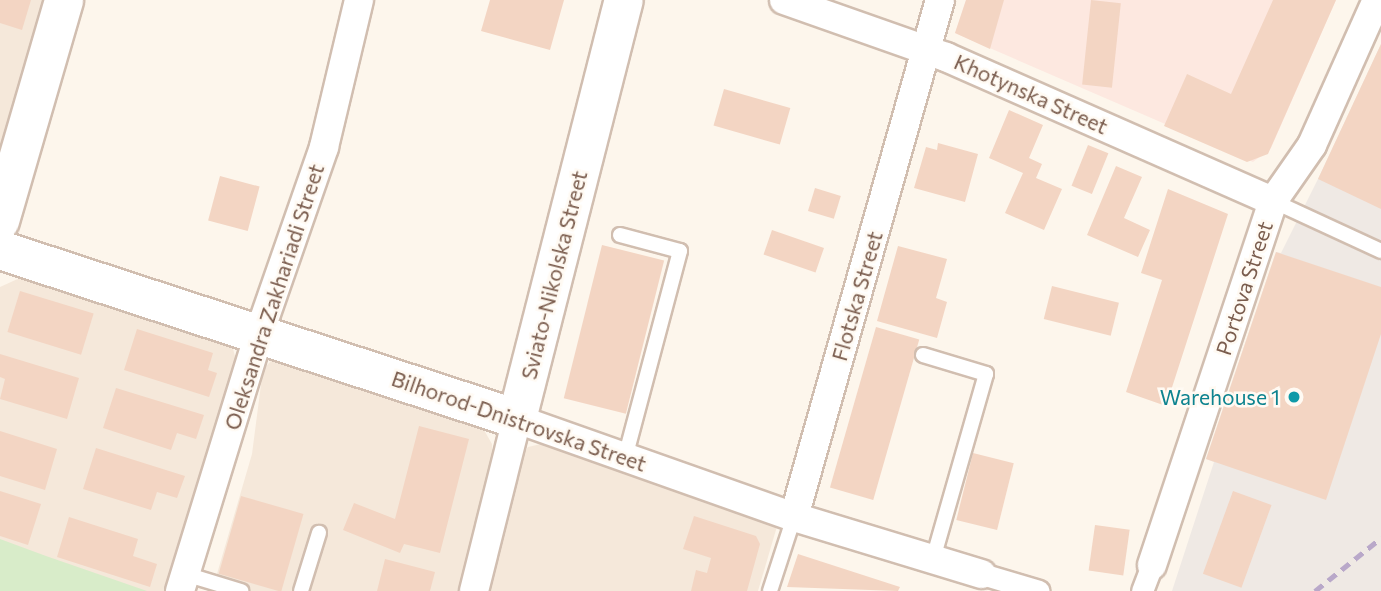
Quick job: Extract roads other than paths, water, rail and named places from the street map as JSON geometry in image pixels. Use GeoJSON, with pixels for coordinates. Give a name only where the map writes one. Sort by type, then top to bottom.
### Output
{"type":"FeatureCollection","features":[{"type":"Feature","properties":{"kind":"main road"},"geometry":{"type":"LineString","coordinates":[[0,221],[64,0]]}},
{"type":"Feature","properties":{"kind":"main road","name":"Sviato-Nikolska Street"},"geometry":{"type":"LineString","coordinates":[[517,419],[624,0]]}},
{"type":"Feature","properties":{"kind":"main road","name":"Bilhorod-Dnistrovska Street"},"geometry":{"type":"LineString","coordinates":[[0,250],[517,419]]}},
{"type":"Feature","properties":{"kind":"street","name":"Oleksandra Zakhariadi Street"},"geometry":{"type":"LineString","coordinates":[[182,583],[259,334],[324,148],[359,0]]}},
{"type":"Feature","properties":{"kind":"street","name":"Khotynska Street"},"geometry":{"type":"LineString","coordinates":[[784,0],[926,50],[1273,201]]}},
{"type":"Feature","properties":{"kind":"street","name":"Flotska Street"},"geometry":{"type":"LineString","coordinates":[[794,517],[940,0]]}},
{"type":"Feature","properties":{"kind":"street","name":"Portova Street"},"geometry":{"type":"LineString","coordinates":[[1142,591],[1273,201],[1312,145],[1377,0]]}},
{"type":"Feature","properties":{"kind":"street","name":"Bilhorod-Dnistrovska Street"},"geometry":{"type":"LineString","coordinates":[[517,419],[794,517],[1039,591]]}},
{"type":"Feature","properties":{"kind":"street","name":"Sviato-Nikolska Street"},"geometry":{"type":"LineString","coordinates":[[474,591],[517,419]]}},
{"type":"Feature","properties":{"kind":"lane"},"geometry":{"type":"LineString","coordinates":[[1273,201],[1381,250]]}},
{"type":"Feature","properties":{"kind":"lane"},"geometry":{"type":"LineString","coordinates":[[620,235],[680,251],[625,457]]}},
{"type":"Feature","properties":{"kind":"lane"},"geometry":{"type":"LineString","coordinates":[[923,355],[986,374],[933,559]]}},
{"type":"Feature","properties":{"kind":"lane","name":"Flotska Street"},"geometry":{"type":"LineString","coordinates":[[770,591],[794,517]]}},
{"type":"Feature","properties":{"kind":"lane"},"geometry":{"type":"LineString","coordinates":[[301,591],[319,533]]}},
{"type":"Feature","properties":{"kind":"lane"},"geometry":{"type":"LineString","coordinates":[[182,583],[241,591]]}},
{"type":"Feature","properties":{"kind":"railway"},"geometry":{"type":"LineString","coordinates":[[1315,591],[1381,538]]}},
{"type":"Feature","properties":{"kind":"place","name":"Warehouse 1"},"geometry":{"type":"Point","coordinates":[1294,397]}}]}
